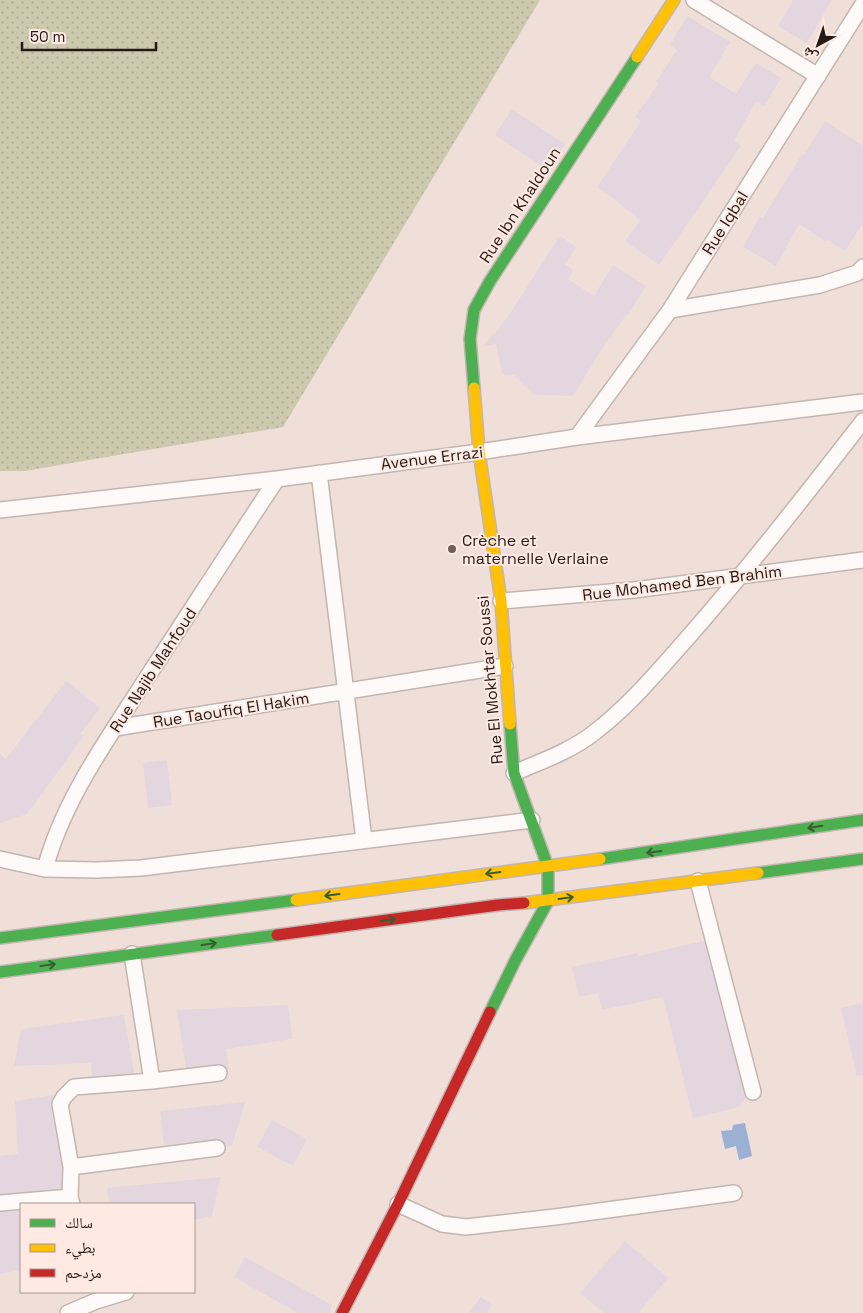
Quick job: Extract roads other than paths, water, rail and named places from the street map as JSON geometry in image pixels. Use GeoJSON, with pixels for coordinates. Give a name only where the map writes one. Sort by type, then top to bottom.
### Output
{"type":"FeatureCollection","features":[{"type":"Feature","properties":{"kind":"main road","name":"Rue Ibn Khaldoun"},"geometry":{"type":"LineString","coordinates":[[479,452],[470,339],[474,310],[490,281],[674,0]]}},
{"type":"Feature","properties":{"kind":"main road","name":"Rue El Mokhtar Soussi"},"geometry":{"type":"LineString","coordinates":[[479,452],[501,601],[514,773],[548,867],[548,901]]}},
{"type":"Feature","properties":{"kind":"main road"},"geometry":{"type":"LineString","coordinates":[[0,938],[548,867],[863,820]]}},
{"type":"Feature","properties":{"kind":"main road"},"geometry":{"type":"LineString","coordinates":[[0,972],[488,906],[548,901],[863,859]]}},
{"type":"Feature","properties":{"kind":"main road"},"geometry":{"type":"LineString","coordinates":[[342,1313],[398,1204],[516,959],[548,901]]}},
{"type":"Feature","properties":{"kind":"street"},"geometry":{"type":"LineString","coordinates":[[694,0],[818,76]]}},
{"type":"Feature","properties":{"kind":"street","name":"Rue Iqbal"},"geometry":{"type":"LineString","coordinates":[[577,437],[670,310],[863,4]]}},
{"type":"Feature","properties":{"kind":"street"},"geometry":{"type":"LineString","coordinates":[[670,310],[820,285],[857,273],[863,267]]}},
{"type":"Feature","properties":{"kind":"street","name":"Avenue Errazi"},"geometry":{"type":"LineString","coordinates":[[0,510],[277,479],[577,437],[863,402]]}},
{"type":"Feature","properties":{"kind":"street"},"geometry":{"type":"LineString","coordinates":[[514,773],[566,751],[594,732],[621,709],[665,663],[741,576],[863,421]]}},
{"type":"Feature","properties":{"kind":"street"},"geometry":{"type":"LineString","coordinates":[[319,473],[364,840]]}},
{"type":"Feature","properties":{"kind":"street","name":"Rue Najib Mahfoud"},"geometry":{"type":"LineString","coordinates":[[45,869],[52,842],[70,803],[115,728],[277,479]]}},
{"type":"Feature","properties":{"kind":"street","name":"Rue Mohamed Ben Brahim"},"geometry":{"type":"LineString","coordinates":[[501,601],[634,590],[863,560]]}},
{"type":"Feature","properties":{"kind":"street","name":"Rue Taoufiq El Hakim"},"geometry":{"type":"LineString","coordinates":[[115,728],[505,666]]}},
{"type":"Feature","properties":{"kind":"street"},"geometry":{"type":"LineString","coordinates":[[0,859],[45,869],[97,870],[141,868],[532,820]]}},
{"type":"Feature","properties":{"kind":"street"},"geometry":{"type":"LineString","coordinates":[[698,881],[753,1092]]}},
{"type":"Feature","properties":{"kind":"street"},"geometry":{"type":"LineString","coordinates":[[132,954],[152,1081]]}},
{"type":"Feature","properties":{"kind":"street"},"geometry":{"type":"LineString","coordinates":[[0,1203],[71,1201],[71,1167],[60,1104],[74,1087],[152,1081],[219,1073]]}},
{"type":"Feature","properties":{"kind":"street"},"geometry":{"type":"LineString","coordinates":[[71,1167],[217,1148]]}},
{"type":"Feature","properties":{"kind":"street"},"geometry":{"type":"LineString","coordinates":[[398,1204],[442,1224],[466,1226],[555,1218],[734,1192]]}},
{"type":"Feature","properties":{"kind":"street"},"geometry":{"type":"LineString","coordinates":[[68,1313],[95,1296],[118,1293]]}},
{"type":"Feature","properties":{"kind":"water"},"geometry":{"type":"Polygon","coordinates":[[[745,1123],[752,1156],[739,1160],[736,1146],[725,1149],[721,1131],[732,1130],[733,1125],[745,1123]]]}},
{"type":"Feature","properties":{"kind":"place","name":"Crèche et maternelle Verlaine"},"geometry":{"type":"Point","coordinates":[452,549]}}]}
